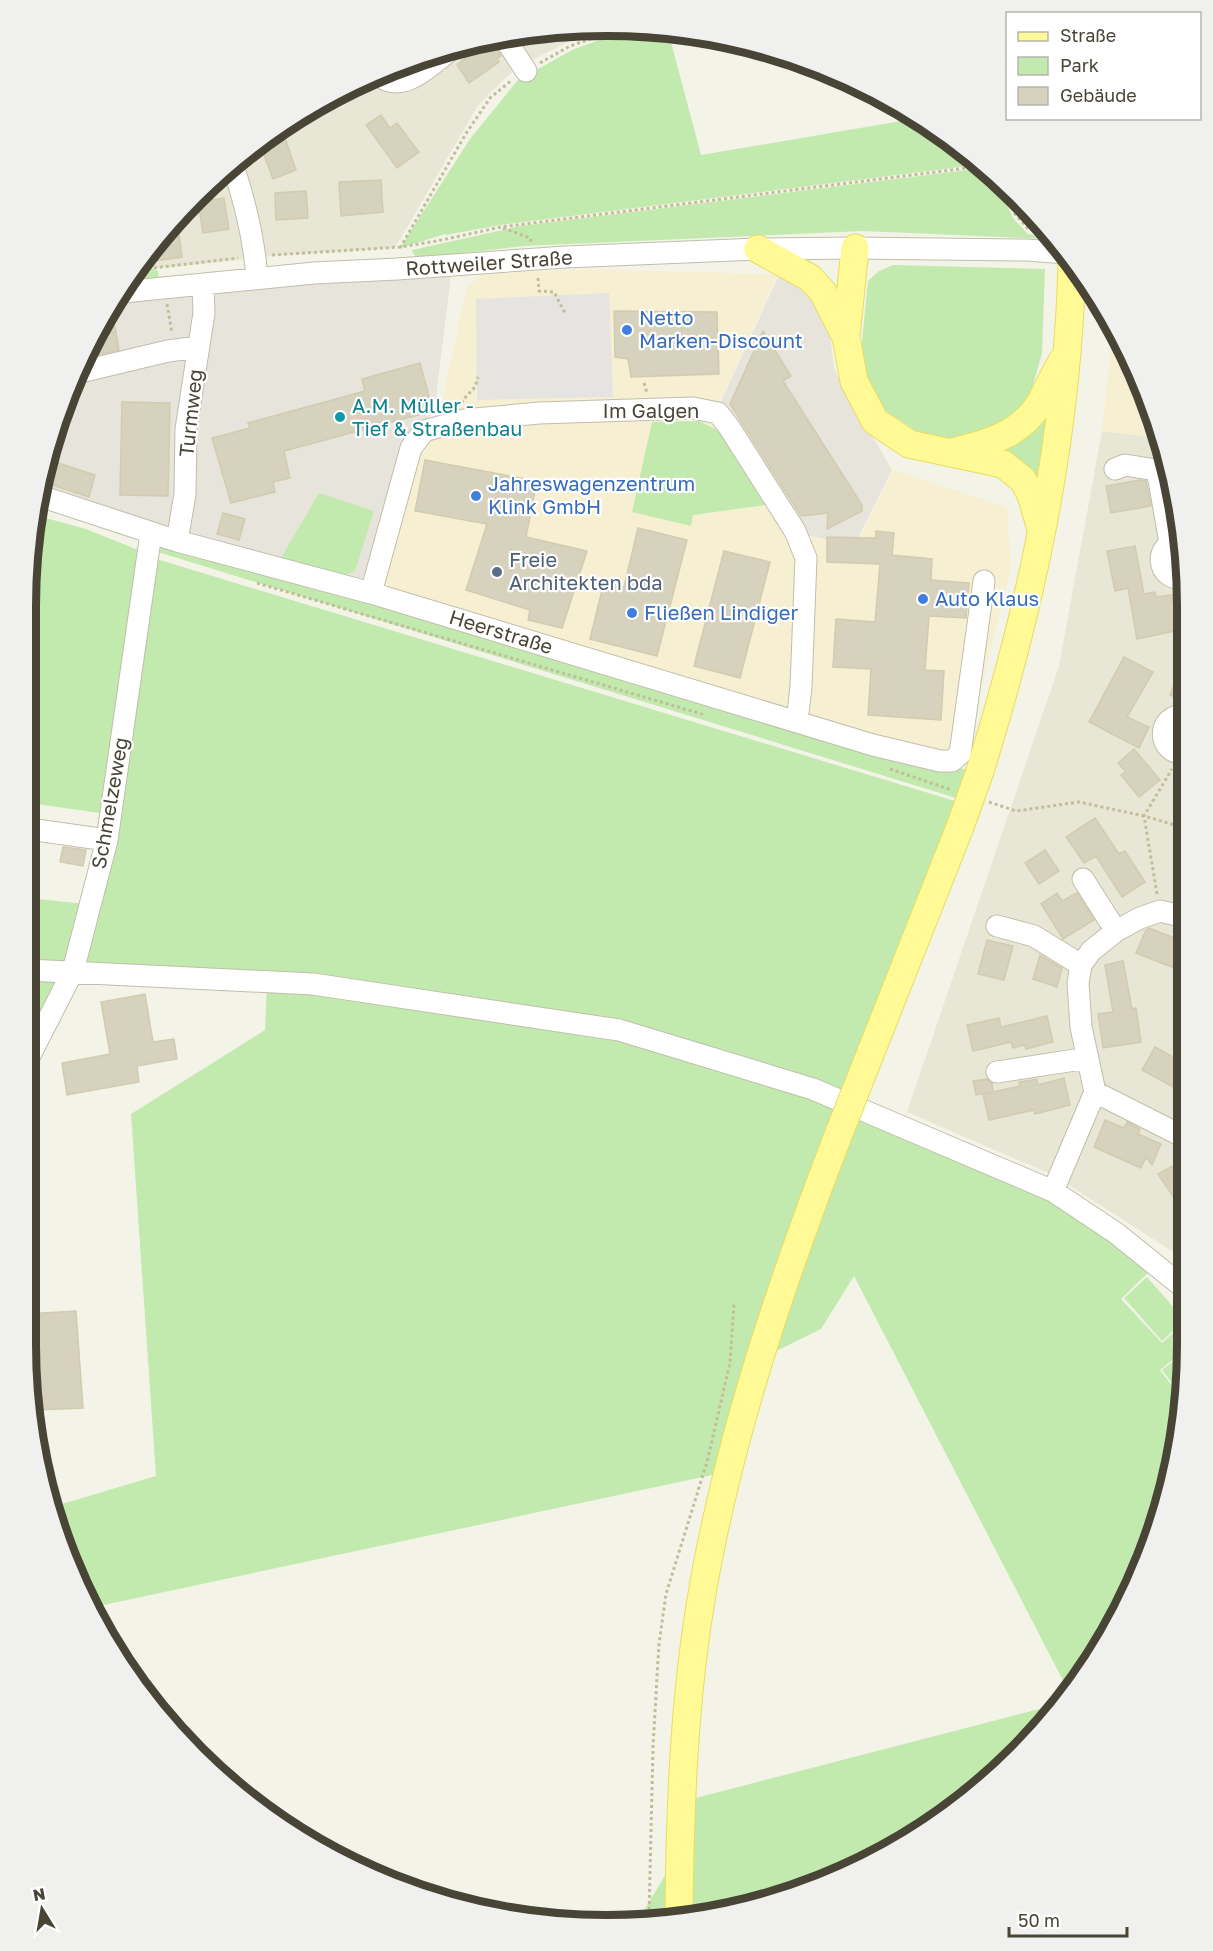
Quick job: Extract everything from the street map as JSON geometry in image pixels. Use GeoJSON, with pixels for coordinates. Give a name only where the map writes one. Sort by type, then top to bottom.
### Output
{"type":"FeatureCollection","features":[{"type":"Feature","properties":{"kind":"main road"},"geometry":{"type":"LineString","coordinates":[[846,337],[855,248]]}},
{"type":"Feature","properties":{"kind":"main road"},"geometry":{"type":"LineString","coordinates":[[758,249],[810,278],[824,292],[846,337],[854,381],[874,421],[909,444],[1003,464],[1023,480],[1031,495],[1042,530]]}},
{"type":"Feature","properties":{"kind":"main road"},"geometry":{"type":"LineString","coordinates":[[679,1910],[680,1805],[689,1686],[707,1563],[730,1460],[759,1357],[799,1236],[960,827],[998,713],[1022,624],[1061,426],[1069,349],[1072,277]]}},
{"type":"Feature","properties":{"kind":"main road"},"geometry":{"type":"LineString","coordinates":[[949,453],[987,443],[1011,432],[1026,420],[1039,404],[1069,349]]}},
{"type":"Feature","properties":{"kind":"street"},"geometry":{"type":"LineString","coordinates":[[509,45],[526,71]]}},
{"type":"Feature","properties":{"kind":"street"},"geometry":{"type":"LineString","coordinates":[[385,80],[397,84],[410,80],[433,63]]}},
{"type":"Feature","properties":{"kind":"street"},"geometry":{"type":"LineString","coordinates":[[235,174],[247,209],[257,278]]}},
{"type":"Feature","properties":{"kind":"street","name":"Rottweiler Straße"},"geometry":{"type":"LineString","coordinates":[[131,291],[257,278],[536,258],[758,249],[855,248],[1053,252]]}},
{"type":"Feature","properties":{"kind":"street","name":"Turmweg"},"geometry":{"type":"LineString","coordinates":[[177,541],[185,494],[186,429],[204,313],[203,284]]}},
{"type":"Feature","properties":{"kind":"street"},"geometry":{"type":"LineString","coordinates":[[87,370],[168,351],[198,347]]}},
{"type":"Feature","properties":{"kind":"street","name":"Im Galgen"},"geometry":{"type":"LineString","coordinates":[[371,593],[411,448],[424,431],[464,420],[539,412],[693,408],[718,413],[795,531],[806,558],[801,687],[797,721]]}},
{"type":"Feature","properties":{"kind":"street"},"geometry":{"type":"LineString","coordinates":[[1115,469],[1125,465],[1156,470],[1162,476]]}},
{"type":"Feature","properties":{"kind":"street","name":"Heerstraße"},"geometry":{"type":"LineString","coordinates":[[46,498],[177,541],[371,593],[873,745],[940,761],[952,761],[960,754],[984,581]]}},
{"type":"Feature","properties":{"kind":"street","name":"Schmelzeweg"},"geometry":{"type":"LineString","coordinates":[[36,1043],[73,971],[106,840],[151,533]]}},
{"type":"Feature","properties":{"kind":"street"},"geometry":{"type":"LineString","coordinates":[[1173,544],[1162,554],[1163,567],[1176,579]]}},
{"type":"Feature","properties":{"kind":"street"},"geometry":{"type":"LineString","coordinates":[[1177,715],[1164,729],[1163,735],[1168,747],[1177,755]]}},
{"type":"Feature","properties":{"kind":"street"},"geometry":{"type":"LineString","coordinates":[[36,830],[106,840]]}},
{"type":"Feature","properties":{"kind":"street"},"geometry":{"type":"LineString","coordinates":[[1083,879],[1116,932]]}},
{"type":"Feature","properties":{"kind":"street"},"geometry":{"type":"LineString","coordinates":[[1053,1191],[1095,1092],[1081,1027],[1078,983],[1081,965],[1091,951],[1140,918],[1160,911],[1177,915]]}},
{"type":"Feature","properties":{"kind":"street"},"geometry":{"type":"LineString","coordinates":[[997,926],[1034,936],[1081,965]]}},
{"type":"Feature","properties":{"kind":"street"},"geometry":{"type":"LineString","coordinates":[[36,970],[313,984],[619,1030],[813,1089],[1053,1191],[1116,1233],[1177,1282]]}},
{"type":"Feature","properties":{"kind":"street"},"geometry":{"type":"LineString","coordinates":[[997,1072],[1088,1058]]}},
{"type":"Feature","properties":{"kind":"street"},"geometry":{"type":"LineString","coordinates":[[1095,1092],[1177,1133]]}},
{"type":"Feature","properties":{"kind":"path"},"geometry":{"type":"LineString","coordinates":[[400,247],[465,135],[490,98],[526,71],[570,46],[598,36]]}},
{"type":"Feature","properties":{"kind":"path"},"geometry":{"type":"LineString","coordinates":[[147,269],[255,256],[400,247],[501,227],[970,168]]}},
{"type":"Feature","properties":{"kind":"path"},"geometry":{"type":"LineString","coordinates":[[1009,202],[1023,225],[1030,231],[1037,233]]}},
{"type":"Feature","properties":{"kind":"path"},"geometry":{"type":"LineString","coordinates":[[501,227],[530,238],[536,258],[539,291],[554,292],[565,313]]}},
{"type":"Feature","properties":{"kind":"path"},"geometry":{"type":"LineString","coordinates":[[464,420],[462,401],[475,387],[478,377]]}},
{"type":"Feature","properties":{"kind":"path"},"geometry":{"type":"LineString","coordinates":[[644,383],[647,393]]}},
{"type":"Feature","properties":{"kind":"path"},"geometry":{"type":"LineString","coordinates":[[249,581],[714,718]]}},
{"type":"Feature","properties":{"kind":"path"},"geometry":{"type":"LineString","coordinates":[[1160,911],[1144,816],[1177,763]]}},
{"type":"Feature","properties":{"kind":"path"},"geometry":{"type":"LineString","coordinates":[[886,768],[962,793]]}},
{"type":"Feature","properties":{"kind":"path"},"geometry":{"type":"LineString","coordinates":[[984,800],[1017,811],[1079,802],[1177,826]]}},
{"type":"Feature","properties":{"kind":"shaded area"},"geometry":{"type":"Polygon","coordinates":[[[580,37],[528,62],[507,76],[477,107],[395,248],[271,256],[146,270],[178,230],[230,178],[259,154],[321,112],[388,79],[459,55],[532,41],[580,37]]]}},
{"type":"Feature","properties":{"kind":"shaded area"},"geometry":{"type":"Polygon","coordinates":[[[582,269],[778,274],[715,414],[789,531],[855,547],[893,470],[1007,507],[1011,567],[962,766],[374,592],[414,443],[437,424],[467,287],[483,274],[582,269]]]}},
{"type":"Feature","properties":{"kind":"shaded area"},"geometry":{"type":"Polygon","coordinates":[[[451,274],[435,406],[423,428],[369,590],[47,496],[55,459],[79,388],[112,321],[128,296],[451,274]]]}},
{"type":"Feature","properties":{"kind":"shaded area"},"geometry":{"type":"Polygon","coordinates":[[[779,275],[798,283],[819,303],[830,334],[834,369],[892,470],[854,546],[793,532],[717,410],[779,275]]]}},
{"type":"Feature","properties":{"kind":"shaded area"},"geometry":{"type":"Polygon","coordinates":[[[609,293],[613,397],[477,400],[476,299],[609,293]]]}},
{"type":"Feature","properties":{"kind":"shaded area"},"geometry":{"type":"Polygon","coordinates":[[[1111,341],[1134,388],[1151,437],[1102,431],[1111,341]]]}},
{"type":"Feature","properties":{"kind":"shaded area"},"geometry":{"type":"Polygon","coordinates":[[[1102,431],[1151,437],[1166,495],[1176,569],[1177,1254],[1053,1175],[907,1112],[1059,666],[1102,431]]]}},
{"type":"Feature","properties":{"kind":"green space"},"geometry":{"type":"Polygon","coordinates":[[[610,36],[670,40],[701,155],[906,121],[968,166],[500,225],[445,234],[400,248],[470,139],[517,81],[572,50],[610,36]]]}},
{"type":"Feature","properties":{"kind":"green space"},"geometry":{"type":"Polygon","coordinates":[[[973,169],[1003,196],[1014,219],[1028,234],[1040,236],[1042,239],[863,231],[524,246],[421,258],[414,255],[412,250],[520,226],[973,169]]]}},
{"type":"Feature","properties":{"kind":"green space"},"geometry":{"type":"Polygon","coordinates":[[[1020,214],[1034,228],[1028,227],[1020,214]]]}},
{"type":"Feature","properties":{"kind":"green space"},"geometry":{"type":"Polygon","coordinates":[[[893,265],[1045,269],[1042,353],[1028,403],[1011,421],[959,442],[928,439],[880,407],[867,383],[861,352],[868,281],[879,271],[893,265]]]}},
{"type":"Feature","properties":{"kind":"green space"},"geometry":{"type":"Polygon","coordinates":[[[149,266],[158,271],[159,278],[139,281],[149,266]]]}},
{"type":"Feature","properties":{"kind":"green space"},"geometry":{"type":"Polygon","coordinates":[[[1052,401],[1040,493],[985,453],[1052,401]]]}},
{"type":"Feature","properties":{"kind":"green space"},"geometry":{"type":"Polygon","coordinates":[[[699,421],[719,431],[765,505],[693,515],[691,526],[632,512],[652,422],[699,421]]]}},
{"type":"Feature","properties":{"kind":"green space"},"geometry":{"type":"Polygon","coordinates":[[[319,493],[374,511],[355,571],[340,577],[279,561],[319,493]]]}},
{"type":"Feature","properties":{"kind":"green space"},"geometry":{"type":"Polygon","coordinates":[[[43,517],[86,529],[146,553],[107,814],[36,804],[36,606],[37,569],[43,517]]]}},
{"type":"Feature","properties":{"kind":"green space"},"geometry":{"type":"Polygon","coordinates":[[[160,543],[948,767],[980,771],[969,802],[158,552],[160,543]]]}},
{"type":"Feature","properties":{"kind":"green space"},"geometry":{"type":"Polygon","coordinates":[[[150,557],[968,805],[855,1105],[620,1028],[314,982],[75,969],[150,557]]]}},
{"type":"Feature","properties":{"kind":"green space"},"geometry":{"type":"Polygon","coordinates":[[[36,899],[87,904],[71,969],[36,968],[36,899]]]}},
{"type":"Feature","properties":{"kind":"green space"},"geometry":{"type":"Polygon","coordinates":[[[36,973],[67,973],[36,1030],[36,973]]]}},
{"type":"Feature","properties":{"kind":"green space"},"geometry":{"type":"Polygon","coordinates":[[[267,984],[618,1032],[853,1108],[731,1471],[100,1606],[79,1563],[59,1505],[156,1476],[131,1114],[265,1030],[267,984]]]}},
{"type":"Feature","properties":{"kind":"green space"},"geometry":{"type":"Polygon","coordinates":[[[858,1110],[1052,1195],[1153,1268],[1121,1299],[1162,1343],[1177,1329],[1177,1357],[1160,1370],[1175,1390],[1166,1456],[1158,1492],[1134,1563],[1101,1630],[1065,1684],[854,1276],[821,1329],[764,1357],[858,1110]]]}},
{"type":"Feature","properties":{"kind":"green space"},"geometry":{"type":"Polygon","coordinates":[[[1147,1277],[1177,1311],[1177,1327],[1162,1341],[1124,1298],[1147,1277]]]}},
{"type":"Feature","properties":{"kind":"green space"},"geometry":{"type":"Polygon","coordinates":[[[1177,1359],[1175,1387],[1162,1370],[1177,1359]]]}},
{"type":"Feature","properties":{"kind":"green space"},"geometry":{"type":"Polygon","coordinates":[[[1047,1707],[1010,1748],[983,1773],[923,1819],[892,1839],[825,1872],[754,1896],[689,1909],[688,1800],[1047,1707]]]}},
{"type":"Feature","properties":{"kind":"green space"},"geometry":{"type":"Polygon","coordinates":[[[670,1867],[670,1911],[642,1914],[670,1867]]]}},
{"type":"Feature","properties":{"kind":"building"},"geometry":{"type":"Polygon","coordinates":[[[496,47],[501,56],[497,59],[499,62],[469,83],[457,65],[468,56],[467,54],[496,47]]]}},
{"type":"Feature","properties":{"kind":"building"},"geometry":{"type":"Polygon","coordinates":[[[381,115],[390,128],[397,123],[419,152],[397,168],[366,125],[381,115]]]}},
{"type":"Feature","properties":{"kind":"building"},"geometry":{"type":"Polygon","coordinates":[[[285,138],[296,170],[273,179],[263,151],[285,138]]]}},
{"type":"Feature","properties":{"kind":"building"},"geometry":{"type":"Polygon","coordinates":[[[381,180],[383,212],[341,216],[339,182],[381,180]]]}},
{"type":"Feature","properties":{"kind":"building"},"geometry":{"type":"Polygon","coordinates":[[[306,191],[308,218],[276,220],[275,193],[306,191]]]}},
{"type":"Feature","properties":{"kind":"building"},"geometry":{"type":"Polygon","coordinates":[[[224,198],[229,229],[203,233],[199,207],[205,201],[224,198]]]}},
{"type":"Feature","properties":{"kind":"building"},"geometry":{"type":"Polygon","coordinates":[[[178,230],[182,257],[152,261],[178,230]]]}},
{"type":"Feature","properties":{"kind":"building"},"geometry":{"type":"Polygon","coordinates":[[[614,311],[717,312],[719,374],[631,377],[628,359],[615,357],[614,311]]]}},
{"type":"Feature","properties":{"kind":"building"},"geometry":{"type":"Polygon","coordinates":[[[115,327],[119,350],[94,356],[95,354],[108,328],[115,327]]]}},
{"type":"Feature","properties":{"kind":"building"},"geometry":{"type":"Polygon","coordinates":[[[763,331],[791,376],[783,381],[862,505],[862,511],[827,529],[828,513],[801,516],[730,404],[763,331]]]}},
{"type":"Feature","properties":{"kind":"building","name":"A.M. Müller - Tief & Straßenbau"},"geometry":{"type":"Polygon","coordinates":[[[420,363],[433,411],[284,451],[290,478],[273,482],[275,492],[231,503],[212,438],[250,428],[248,423],[365,391],[362,379],[420,363]]]}},
{"type":"Feature","properties":{"kind":"building"},"geometry":{"type":"Polygon","coordinates":[[[122,402],[170,403],[168,496],[120,495],[122,402]]]}},
{"type":"Feature","properties":{"kind":"building"},"geometry":{"type":"Polygon","coordinates":[[[425,460],[537,481],[526,537],[587,551],[562,628],[528,620],[530,610],[466,590],[487,524],[415,511],[425,460]]]}},
{"type":"Feature","properties":{"kind":"building"},"geometry":{"type":"Polygon","coordinates":[[[54,462],[95,475],[89,497],[49,484],[54,462]]]}},
{"type":"Feature","properties":{"kind":"building"},"geometry":{"type":"Polygon","coordinates":[[[1139,480],[1146,481],[1151,506],[1111,513],[1106,486],[1139,480]]]}},
{"type":"Feature","properties":{"kind":"building"},"geometry":{"type":"Polygon","coordinates":[[[223,513],[245,519],[239,540],[217,534],[223,513]]]}},
{"type":"Feature","properties":{"kind":"building","name":"Fließen Lindiger"},"geometry":{"type":"Polygon","coordinates":[[[638,528],[687,540],[657,656],[590,639],[604,582],[624,587],[638,528]]]}},
{"type":"Feature","properties":{"kind":"building"},"geometry":{"type":"Polygon","coordinates":[[[876,531],[894,533],[892,555],[932,559],[931,580],[969,583],[966,618],[929,616],[925,670],[944,671],[941,720],[868,715],[871,669],[833,667],[836,619],[875,622],[880,564],[827,562],[827,537],[876,538],[876,531]]]}},
{"type":"Feature","properties":{"kind":"building"},"geometry":{"type":"Polygon","coordinates":[[[1135,546],[1144,594],[1155,592],[1156,597],[1177,594],[1177,625],[1174,631],[1137,639],[1128,588],[1115,591],[1107,551],[1135,546]]]}},
{"type":"Feature","properties":{"kind":"building"},"geometry":{"type":"Polygon","coordinates":[[[724,551],[770,562],[740,678],[694,666],[724,551]]]}},
{"type":"Feature","properties":{"kind":"building"},"geometry":{"type":"Polygon","coordinates":[[[1124,657],[1153,672],[1127,717],[1149,727],[1139,748],[1089,722],[1124,657]]]}},
{"type":"Feature","properties":{"kind":"building"},"geometry":{"type":"Polygon","coordinates":[[[1177,677],[1177,698],[1170,695],[1177,677]]]}},
{"type":"Feature","properties":{"kind":"building"},"geometry":{"type":"Polygon","coordinates":[[[1134,749],[1160,780],[1139,797],[1121,775],[1126,772],[1118,763],[1134,749]]]}},
{"type":"Feature","properties":{"kind":"building"},"geometry":{"type":"Polygon","coordinates":[[[1095,818],[1119,854],[1125,851],[1145,882],[1122,897],[1096,856],[1084,863],[1066,837],[1095,818]]]}},
{"type":"Feature","properties":{"kind":"building"},"geometry":{"type":"Polygon","coordinates":[[[63,847],[86,850],[83,866],[60,862],[63,847]]]}},
{"type":"Feature","properties":{"kind":"building"},"geometry":{"type":"Polygon","coordinates":[[[1045,850],[1059,871],[1039,884],[1025,863],[1045,850]]]}},
{"type":"Feature","properties":{"kind":"building"},"geometry":{"type":"Polygon","coordinates":[[[1057,893],[1062,901],[1077,893],[1094,920],[1063,939],[1041,904],[1057,893]]]}},
{"type":"Feature","properties":{"kind":"building"},"geometry":{"type":"Polygon","coordinates":[[[1149,928],[1177,939],[1177,969],[1136,953],[1149,928]]]}},
{"type":"Feature","properties":{"kind":"building"},"geometry":{"type":"Polygon","coordinates":[[[987,940],[1013,946],[1004,980],[978,974],[987,940]]]}},
{"type":"Feature","properties":{"kind":"building"},"geometry":{"type":"Polygon","coordinates":[[[1040,955],[1062,968],[1057,987],[1033,979],[1040,955]]]}},
{"type":"Feature","properties":{"kind":"building"},"geometry":{"type":"Polygon","coordinates":[[[1123,961],[1132,1009],[1136,1008],[1141,1042],[1103,1048],[1098,1014],[1113,1012],[1105,965],[1123,961]]]}},
{"type":"Feature","properties":{"kind":"building"},"geometry":{"type":"Polygon","coordinates":[[[145,994],[153,1042],[174,1039],[177,1059],[137,1066],[139,1082],[67,1095],[62,1063],[110,1054],[101,1002],[145,994]]]}},
{"type":"Feature","properties":{"kind":"building"},"geometry":{"type":"Polygon","coordinates":[[[1047,1016],[1053,1042],[1026,1049],[1025,1045],[1013,1048],[1011,1042],[973,1051],[967,1025],[999,1018],[1001,1027],[1047,1016]]]}},
{"type":"Feature","properties":{"kind":"building"},"geometry":{"type":"Polygon","coordinates":[[[1155,1047],[1177,1059],[1177,1089],[1142,1070],[1155,1047]]]}},
{"type":"Feature","properties":{"kind":"building"},"geometry":{"type":"Polygon","coordinates":[[[1064,1078],[1070,1105],[1035,1114],[1034,1110],[989,1120],[983,1094],[1020,1086],[1019,1082],[1037,1079],[1038,1085],[1064,1078]]]}},
{"type":"Feature","properties":{"kind":"building"},"geometry":{"type":"Polygon","coordinates":[[[987,1079],[992,1083],[993,1092],[976,1095],[973,1081],[987,1079]]]}},
{"type":"Feature","properties":{"kind":"building"},"geometry":{"type":"Polygon","coordinates":[[[1105,1120],[1124,1128],[1127,1122],[1140,1129],[1138,1134],[1161,1144],[1152,1165],[1146,1157],[1141,1168],[1094,1147],[1105,1120]]]}},
{"type":"Feature","properties":{"kind":"building"},"geometry":{"type":"Polygon","coordinates":[[[1177,1164],[1177,1202],[1158,1174],[1177,1164]]]}},
{"type":"Feature","properties":{"kind":"building"},"geometry":{"type":"Polygon","coordinates":[[[76,1311],[83,1408],[40,1410],[37,1382],[36,1313],[76,1311]]]}},
{"type":"Feature","properties":{"kind":"place","name":"Netto Marken-Discount"},"geometry":{"type":"Point","coordinates":[627,330]}},
{"type":"Feature","properties":{"kind":"place","name":"A.M. Müller - Tief & Straßenbau"},"geometry":{"type":"Point","coordinates":[340,417]}},
{"type":"Feature","properties":{"kind":"place","name":"Jahreswagenzentrum Klink GmbH"},"geometry":{"type":"Point","coordinates":[476,496]}},
{"type":"Feature","properties":{"kind":"place","name":"Freie Architekten bda"},"geometry":{"type":"Point","coordinates":[497,572]}},
{"type":"Feature","properties":{"kind":"place","name":"Auto Klaus"},"geometry":{"type":"Point","coordinates":[923,599]}},
{"type":"Feature","properties":{"kind":"place","name":"Fließen Lindiger"},"geometry":{"type":"Point","coordinates":[632,613]}}]}
